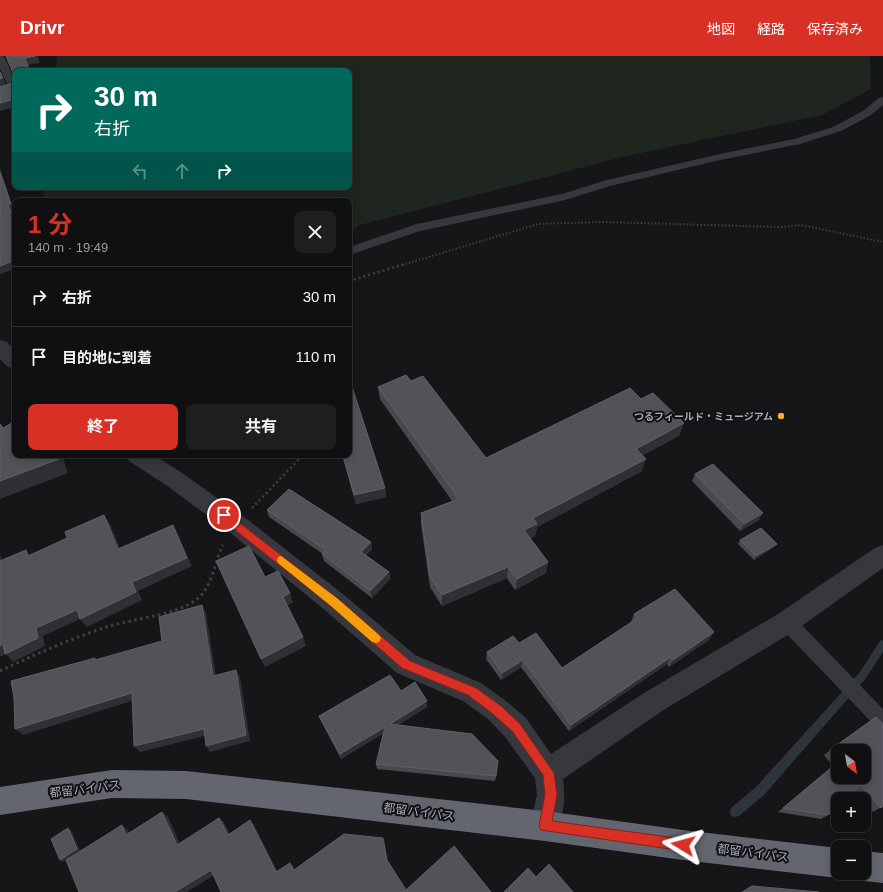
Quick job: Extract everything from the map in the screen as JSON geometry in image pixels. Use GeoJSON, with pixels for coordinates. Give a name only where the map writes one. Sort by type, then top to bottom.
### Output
{"type":"FeatureCollection","features":[{"type":"Feature","properties":{"kind":"highway","name":"都留バイパス"},"geometry":{"type":"LineString","coordinates":[[0,800],[112,784],[186,785],[545,826],[683,845],[831,862]]}},
{"type":"Feature","properties":{"kind":"highway"},"geometry":{"type":"LineString","coordinates":[[871,867],[883,868]]}},
{"type":"Feature","properties":{"kind":"street"},"geometry":{"type":"LineString","coordinates":[[0,347],[12,359]]}},
{"type":"Feature","properties":{"kind":"street"},"geometry":{"type":"LineString","coordinates":[[142,458],[174,479],[236,524],[335,603],[406,664],[472,692],[497,710],[516,728],[548,773],[551,795],[545,826]]}},
{"type":"Feature","properties":{"kind":"street"},"geometry":{"type":"LineString","coordinates":[[548,773],[653,702],[787,622],[883,555]]}},
{"type":"Feature","properties":{"kind":"lane"},"geometry":{"type":"LineString","coordinates":[[0,58],[12,87],[0,91]]}},
{"type":"Feature","properties":{"kind":"lane"},"geometry":{"type":"LineString","coordinates":[[352,250],[417,228],[565,197],[606,183],[720,157],[796,142],[837,129],[867,113],[883,100]]}},
{"type":"Feature","properties":{"kind":"lane"},"geometry":{"type":"LineString","coordinates":[[787,622],[883,722]]}},
{"type":"Feature","properties":{"kind":"path"},"geometry":{"type":"LineString","coordinates":[[352,280],[538,224],[603,222],[781,228],[801,225],[883,242]]}},
{"type":"Feature","properties":{"kind":"path"},"geometry":{"type":"LineString","coordinates":[[0,671],[73,639],[110,626],[176,609],[197,599],[208,583],[219,551],[236,524],[300,458]]}},
{"type":"Feature","properties":{"kind":"shaded area"},"geometry":{"type":"Polygon","coordinates":[[[57,56],[870,56],[871,89],[822,115],[627,156],[360,225],[352,229],[352,198],[44,198],[43,190],[352,190],[352,68],[55,68],[57,56]]]}},
{"type":"Feature","properties":{"kind":"building"},"geometry":{"type":"Polygon","coordinates":[[[6,56],[35,56],[25,58],[29,68],[12,68],[12,71],[6,56]]]}},
{"type":"Feature","properties":{"kind":"building"},"geometry":{"type":"Polygon","coordinates":[[[0,72],[3,78],[0,79],[0,72]]]}},
{"type":"Feature","properties":{"kind":"building"},"geometry":{"type":"Polygon","coordinates":[[[12,83],[12,100],[0,103],[0,87],[12,83]]]}},
{"type":"Feature","properties":{"kind":"building"},"geometry":{"type":"Polygon","coordinates":[[[0,172],[11,204],[8,204],[12,215],[12,261],[0,266],[0,172]]]}},
{"type":"Feature","properties":{"kind":"building"},"geometry":{"type":"Polygon","coordinates":[[[406,375],[411,381],[423,376],[486,458],[630,388],[641,399],[653,393],[684,423],[636,449],[646,459],[533,518],[537,524],[524,530],[548,562],[517,579],[508,567],[442,595],[430,576],[421,513],[459,499],[378,387],[406,375]]]}},
{"type":"Feature","properties":{"kind":"building"},"geometry":{"type":"Polygon","coordinates":[[[352,390],[385,488],[354,495],[344,458],[352,458],[352,390]]]}},
{"type":"Feature","properties":{"kind":"building"},"geometry":{"type":"Polygon","coordinates":[[[12,423],[12,458],[59,459],[0,481],[0,424],[3,428],[12,423]]]}},
{"type":"Feature","properties":{"kind":"building"},"geometry":{"type":"Polygon","coordinates":[[[713,464],[763,513],[744,524],[695,474],[713,464]]]}},
{"type":"Feature","properties":{"kind":"building"},"geometry":{"type":"Polygon","coordinates":[[[289,489],[371,542],[361,552],[389,572],[370,591],[322,554],[326,550],[267,510],[289,489]]]}},
{"type":"Feature","properties":{"kind":"building"},"geometry":{"type":"Polygon","coordinates":[[[104,515],[118,549],[173,525],[187,558],[132,582],[136,592],[80,619],[77,610],[36,628],[38,638],[5,654],[3,644],[0,646],[0,561],[26,550],[28,556],[67,538],[65,532],[104,515]]]}},
{"type":"Feature","properties":{"kind":"building"},"geometry":{"type":"Polygon","coordinates":[[[761,528],[777,544],[756,556],[740,540],[761,528]]]}},
{"type":"Feature","properties":{"kind":"building"},"geometry":{"type":"Polygon","coordinates":[[[249,546],[265,577],[278,571],[290,593],[283,597],[303,637],[261,659],[216,561],[249,546]]]}},
{"type":"Feature","properties":{"kind":"building"},"geometry":{"type":"Polygon","coordinates":[[[675,589],[714,632],[673,660],[671,657],[571,725],[523,660],[502,673],[487,652],[513,636],[519,643],[536,633],[562,668],[638,618],[634,614],[675,589]]]}},
{"type":"Feature","properties":{"kind":"building"},"geometry":{"type":"Polygon","coordinates":[[[202,605],[213,676],[236,670],[246,735],[206,746],[204,729],[134,746],[132,693],[15,729],[14,698],[11,681],[95,658],[95,660],[162,641],[159,617],[202,605]]]}},
{"type":"Feature","properties":{"kind":"building"},"geometry":{"type":"Polygon","coordinates":[[[390,675],[401,691],[415,682],[427,701],[390,724],[472,734],[498,761],[496,776],[376,764],[385,727],[340,754],[319,716],[390,675]]]}},
{"type":"Feature","properties":{"kind":"building"},"geometry":{"type":"Polygon","coordinates":[[[876,717],[883,724],[883,806],[881,808],[871,797],[871,792],[866,792],[860,785],[852,792],[831,792],[831,812],[828,815],[783,808],[831,768],[831,784],[871,784],[871,744],[838,744],[876,717]]]}},
{"type":"Feature","properties":{"kind":"building"},"geometry":{"type":"Polygon","coordinates":[[[162,812],[177,845],[219,818],[228,835],[250,820],[276,872],[290,863],[294,870],[344,834],[383,838],[387,860],[406,890],[454,846],[491,892],[221,892],[211,870],[175,892],[79,892],[66,860],[122,825],[126,835],[162,812]]]}},
{"type":"Feature","properties":{"kind":"building"},"geometry":{"type":"Polygon","coordinates":[[[68,828],[77,849],[60,860],[51,839],[68,828]]]}},
{"type":"Feature","properties":{"kind":"building"},"geometry":{"type":"Polygon","coordinates":[[[549,864],[573,892],[504,892],[528,868],[536,877],[549,864]]]}},
{"type":"Feature","properties":{"kind":"building"},"geometry":{"type":"Polygon","coordinates":[[[752,886],[819,892],[742,892],[752,886]]]}},
{"type":"Feature","properties":{"kind":"waterway"},"geometry":{"type":"LineString","coordinates":[[735,812],[760,791],[863,675],[883,644]]}},
{"type":"Feature","properties":{"kind":"slow traffic"},"geometry":{"type":"LineString","coordinates":[[281,560],[376,638]]}},
{"type":"Feature","properties":{"kind":"place","name":"つるフィールド・ミュージアム"},"geometry":{"type":"Point","coordinates":[781,416]}},
{"type":"Feature","properties":{"kind":"route"},"geometry":{"type":"LineString","coordinates":[[224,515],[335,603],[406,664],[472,692],[497,710],[516,728],[548,773],[551,795],[545,826],[683,845]]}}]}
